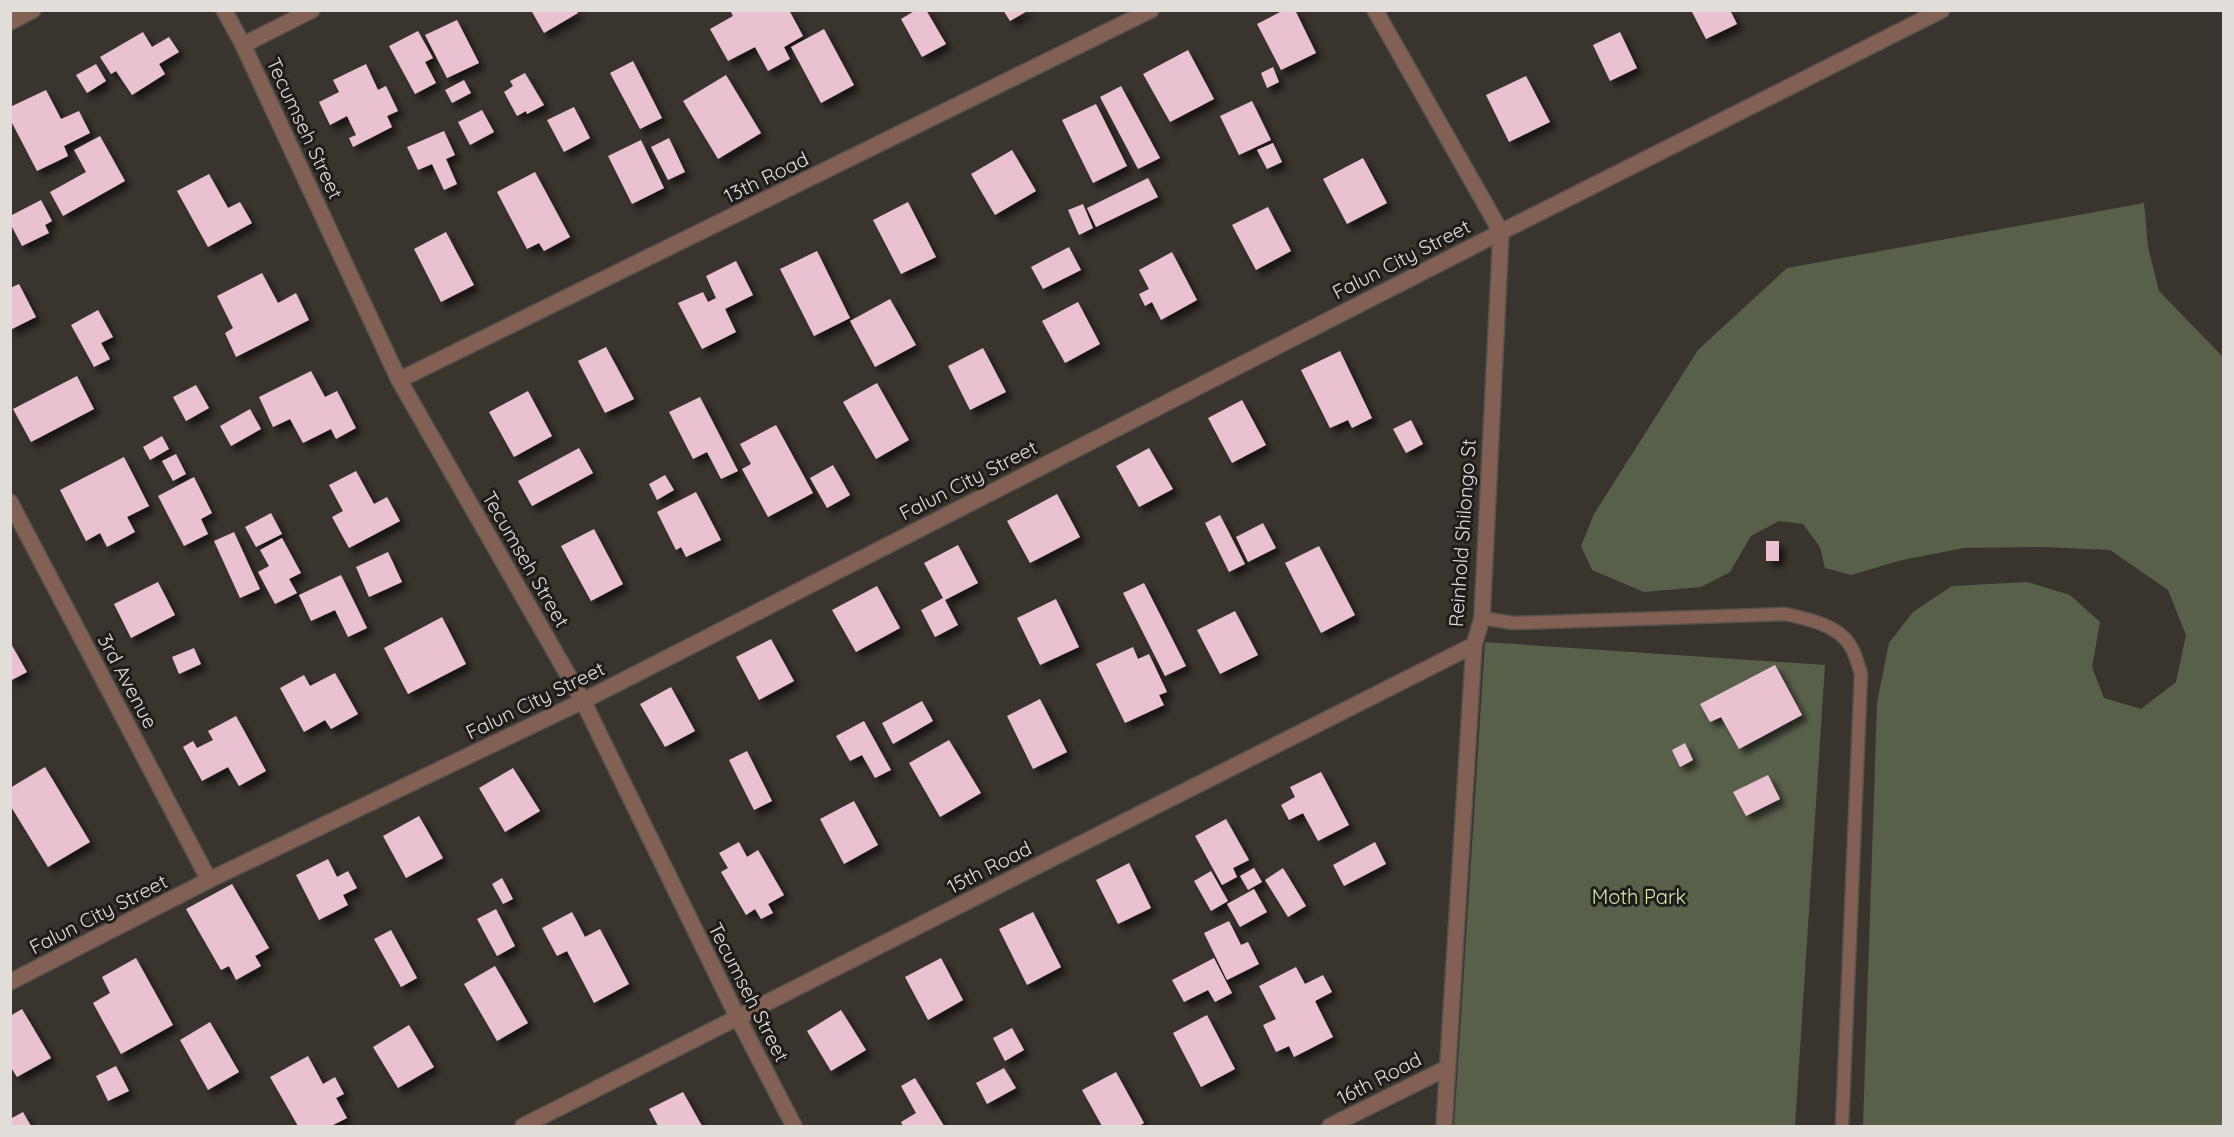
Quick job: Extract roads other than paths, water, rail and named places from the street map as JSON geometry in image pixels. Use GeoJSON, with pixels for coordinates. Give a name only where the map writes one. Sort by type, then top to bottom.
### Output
{"type":"FeatureCollection","features":[{"type":"Feature","properties":{"kind":"street"},"geometry":{"type":"LineString","coordinates":[[10,22],[33,10]]}},
{"type":"Feature","properties":{"kind":"street","name":"Tecumseh Street"},"geometry":{"type":"LineString","coordinates":[[224,10],[243,45],[399,380],[583,701],[738,1018],[794,1126]]}},
{"type":"Feature","properties":{"kind":"street"},"geometry":{"type":"LineString","coordinates":[[243,45],[312,10]]}},
{"type":"Feature","properties":{"kind":"street","name":"13th Road"},"geometry":{"type":"LineString","coordinates":[[399,380],[1151,10]]}},
{"type":"Feature","properties":{"kind":"street"},"geometry":{"type":"LineString","coordinates":[[1375,10],[1501,232]]}},
{"type":"Feature","properties":{"kind":"street","name":"Falun City Street"},"geometry":{"type":"LineString","coordinates":[[10,982],[209,880],[583,701],[1501,232],[1942,10]]}},
{"type":"Feature","properties":{"kind":"street","name":"Reinhold Shilongo St"},"geometry":{"type":"LineString","coordinates":[[1444,1126],[1474,645],[1482,618],[1501,232]]}},
{"type":"Feature","properties":{"kind":"street","name":"3rd Avenue"},"geometry":{"type":"LineString","coordinates":[[10,502],[209,880]]}},
{"type":"Feature","properties":{"kind":"street","name":"15th Road"},"geometry":{"type":"LineString","coordinates":[[523,1126],[1474,645]]}},
{"type":"Feature","properties":{"kind":"street","name":"16th Road"},"geometry":{"type":"LineString","coordinates":[[1330,1126],[1447,1068]]}},
{"type":"Feature","properties":{"kind":"lane"},"geometry":{"type":"LineString","coordinates":[[1482,618],[1513,623],[1785,614],[1813,620],[1841,635],[1851,647],[1862,674],[1842,1126]]}},
{"type":"Feature","properties":{"kind":"park label","name":"Moth Park"},"geometry":{"type":"Point","coordinates":[1639,896]}}]}
